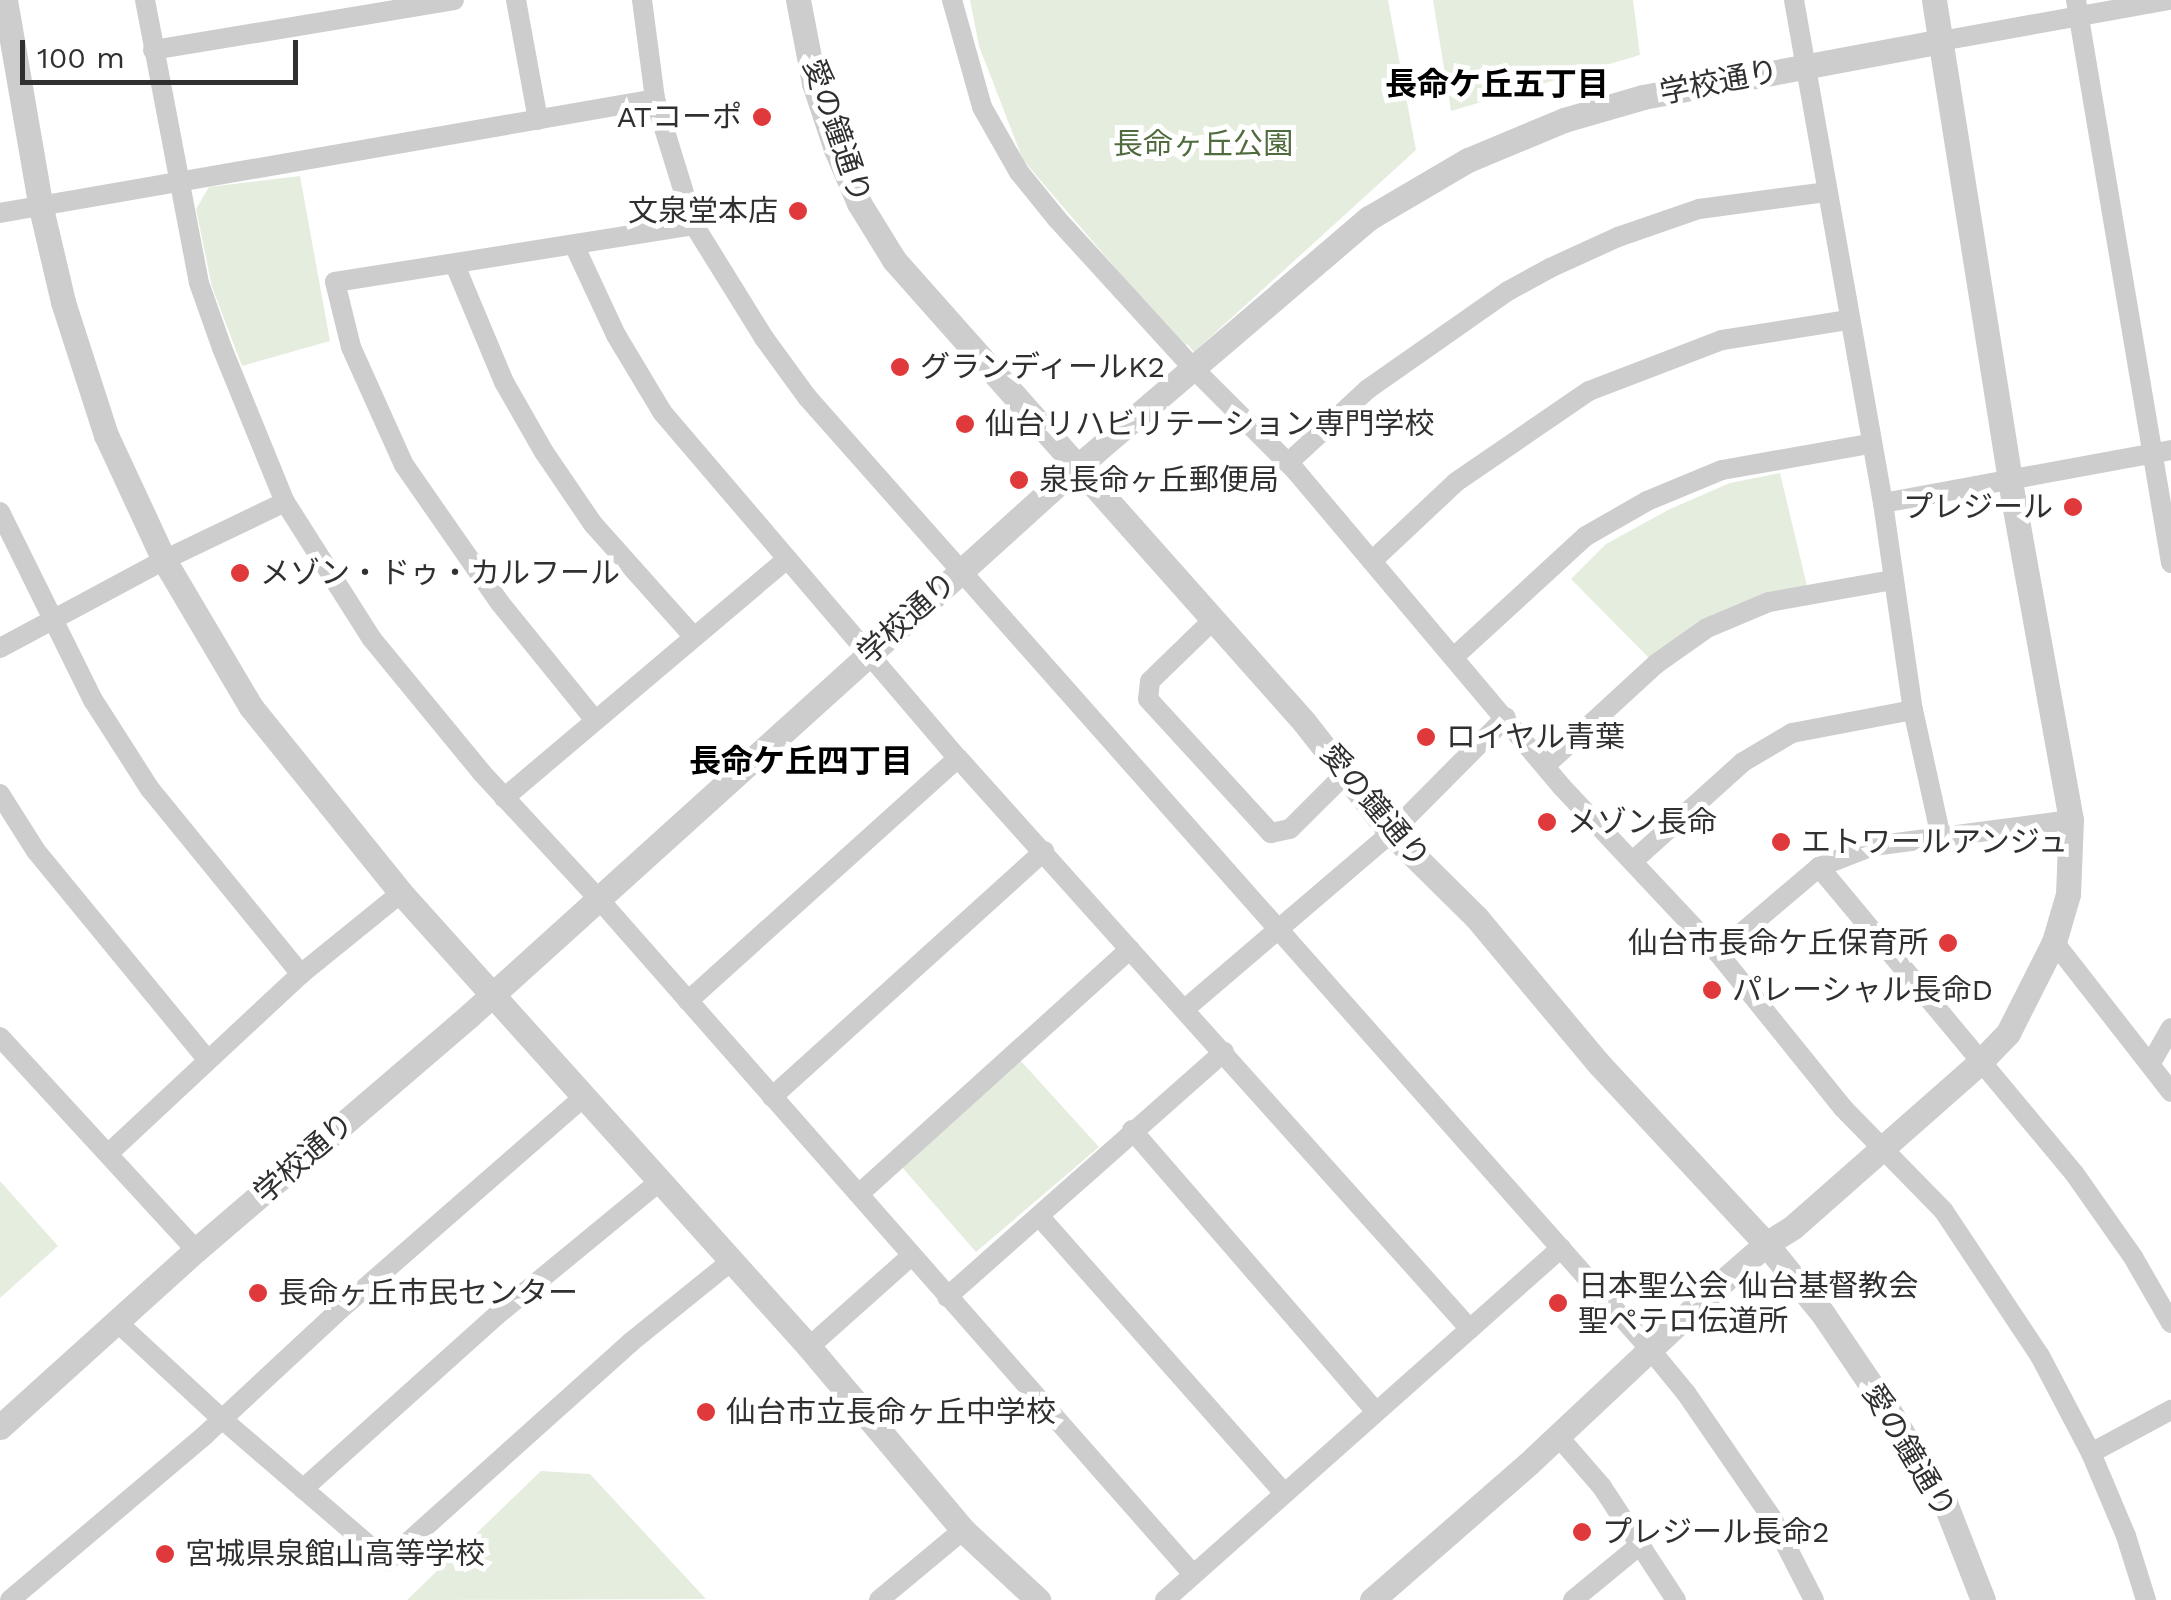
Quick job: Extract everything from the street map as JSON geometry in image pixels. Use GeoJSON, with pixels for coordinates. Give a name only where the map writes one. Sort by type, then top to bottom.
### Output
{"type":"FeatureCollection","features":[{"type":"Feature","properties":{"kind":"street"},"geometry":{"type":"LineString","coordinates":[[5,0],[41,208],[63,302],[106,435],[164,560],[251,706],[401,892],[809,1346],[963,1530],[1038,1600]]}},
{"type":"Feature","properties":{"kind":"street"},"geometry":{"type":"LineString","coordinates":[[145,0],[199,283],[284,502],[372,639],[504,798],[597,897],[1192,1573]]}},
{"type":"Feature","properties":{"kind":"street"},"geometry":{"type":"LineString","coordinates":[[154,50],[454,0]]}},
{"type":"Feature","properties":{"kind":"street"},"geometry":{"type":"LineString","coordinates":[[516,0],[538,120]]}},
{"type":"Feature","properties":{"kind":"street"},"geometry":{"type":"LineString","coordinates":[[642,0],[655,99],[694,225],[764,338],[807,397],[1140,771],[1274,929],[1649,1348],[1686,1393],[1772,1518],[1814,1600]]}},
{"type":"Feature","properties":{"kind":"street","name":"愛の鐘通り"},"geometry":{"type":"LineString","coordinates":[[798,0],[814,83],[858,203],[894,260],[1345,774],[1391,833],[1476,917],[1599,1064],[1766,1244],[1823,1314],[1944,1503],[1983,1600]]}},
{"type":"Feature","properties":{"kind":"street"},"geometry":{"type":"LineString","coordinates":[[952,0],[982,108],[1018,172],[1193,368],[1288,463],[1545,766],[1718,953],[1880,1148],[1943,1210],[1996,1286],[2090,1453],[2126,1536],[2146,1600]]}},
{"type":"Feature","properties":{"kind":"street"},"geometry":{"type":"LineString","coordinates":[[1794,0],[1883,503],[1913,710],[1941,837]]}},
{"type":"Feature","properties":{"kind":"street"},"geometry":{"type":"LineString","coordinates":[[1372,1600],[1766,1244],[1794,1227],[1981,1061],[2008,1033],[2054,942],[2068,894],[2070,820],[2010,480],[1934,0]]}},
{"type":"Feature","properties":{"kind":"street"},"geometry":{"type":"LineString","coordinates":[[1941,41],[2078,8],[2170,0]]}},
{"type":"Feature","properties":{"kind":"street"},"geometry":{"type":"LineString","coordinates":[[2078,8],[2161,452],[2171,563]]}},
{"type":"Feature","properties":{"kind":"street","name":"学校通り"},"geometry":{"type":"LineString","coordinates":[[0,1427],[196,1250],[495,993],[1076,468],[1369,218],[1468,160],[1564,120],[1642,97],[1941,41]]}},
{"type":"Feature","properties":{"kind":"street"},"geometry":{"type":"LineString","coordinates":[[0,212],[41,208],[655,99]]}},
{"type":"Feature","properties":{"kind":"street"},"geometry":{"type":"LineString","coordinates":[[1288,463],[1368,389],[1492,301],[1557,265],[1699,209],[1826,192]]}},
{"type":"Feature","properties":{"kind":"street"},"geometry":{"type":"LineString","coordinates":[[594,719],[500,603],[414,479],[351,347],[335,282],[694,225]]}},
{"type":"Feature","properties":{"kind":"street"},"geometry":{"type":"LineString","coordinates":[[575,246],[616,335],[662,412],[958,758],[1470,1329]]}},
{"type":"Feature","properties":{"kind":"street"},"geometry":{"type":"LineString","coordinates":[[455,265],[504,382],[544,452],[592,524],[693,636]]}},
{"type":"Feature","properties":{"kind":"street"},"geometry":{"type":"LineString","coordinates":[[1372,561],[1456,482],[1589,391],[1722,340],[1848,320]]}},
{"type":"Feature","properties":{"kind":"street"},"geometry":{"type":"LineString","coordinates":[[1455,656],[1586,536],[1647,501],[1722,470],[1870,444]]}},
{"type":"Feature","properties":{"kind":"street"},"geometry":{"type":"LineString","coordinates":[[1883,503],[2161,452]]}},
{"type":"Feature","properties":{"kind":"street"},"geometry":{"type":"LineString","coordinates":[[0,648],[164,560],[284,502]]}},
{"type":"Feature","properties":{"kind":"street"},"geometry":{"type":"LineString","coordinates":[[0,512],[93,700],[150,789],[302,974]]}},
{"type":"Feature","properties":{"kind":"street"},"geometry":{"type":"LineString","coordinates":[[504,798],[786,560]]}},
{"type":"Feature","properties":{"kind":"street"},"geometry":{"type":"LineString","coordinates":[[1545,766],[1656,664],[1707,628],[1769,602],[1893,580]]}},
{"type":"Feature","properties":{"kind":"street"},"geometry":{"type":"LineString","coordinates":[[1212,621],[1150,681],[1148,699],[1271,834],[1290,829],[1345,774]]}},
{"type":"Feature","properties":{"kind":"street"},"geometry":{"type":"LineString","coordinates":[[1633,861],[1743,762],[1792,734],[1913,710]]}},
{"type":"Feature","properties":{"kind":"street"},"geometry":{"type":"LineString","coordinates":[[1185,1009],[1274,929],[1391,833],[1506,717]]}},
{"type":"Feature","properties":{"kind":"street"},"geometry":{"type":"LineString","coordinates":[[688,1001],[958,758]]}},
{"type":"Feature","properties":{"kind":"street"},"geometry":{"type":"LineString","coordinates":[[0,794],[36,851],[207,1059]]}},
{"type":"Feature","properties":{"kind":"street"},"geometry":{"type":"LineString","coordinates":[[1718,953],[1818,867],[1873,846],[2070,820]]}},
{"type":"Feature","properties":{"kind":"street"},"geometry":{"type":"LineString","coordinates":[[772,1097],[1044,852]]}},
{"type":"Feature","properties":{"kind":"street"},"geometry":{"type":"LineString","coordinates":[[1818,867],[2074,1173],[2133,1257],[2171,1324]]}},
{"type":"Feature","properties":{"kind":"street"},"geometry":{"type":"LineString","coordinates":[[109,1152],[302,974],[401,892]]}},
{"type":"Feature","properties":{"kind":"street"},"geometry":{"type":"LineString","coordinates":[[2054,942],[2171,1092]]}},
{"type":"Feature","properties":{"kind":"street"},"geometry":{"type":"LineString","coordinates":[[859,1194],[1130,949]]}},
{"type":"Feature","properties":{"kind":"street"},"geometry":{"type":"LineString","coordinates":[[2151,1063],[2171,1028]]}},
{"type":"Feature","properties":{"kind":"street"},"geometry":{"type":"LineString","coordinates":[[0,1037],[196,1250]]}},
{"type":"Feature","properties":{"kind":"street"},"geometry":{"type":"LineString","coordinates":[[947,1297],[1224,1052]]}},
{"type":"Feature","properties":{"kind":"street"},"geometry":{"type":"LineString","coordinates":[[10,1600],[222,1420],[335,1314],[584,1097]]}},
{"type":"Feature","properties":{"kind":"street"},"geometry":{"type":"LineString","coordinates":[[1132,1130],[1376,1412]]}},
{"type":"Feature","properties":{"kind":"street"},"geometry":{"type":"LineString","coordinates":[[303,1489],[497,1315],[660,1181]]}},
{"type":"Feature","properties":{"kind":"street"},"geometry":{"type":"LineString","coordinates":[[1038,1216],[1284,1492]]}},
{"type":"Feature","properties":{"kind":"street"},"geometry":{"type":"LineString","coordinates":[[1165,1600],[1561,1248]]}},
{"type":"Feature","properties":{"kind":"street"},"geometry":{"type":"LineString","coordinates":[[809,1346],[911,1256]]}},
{"type":"Feature","properties":{"kind":"street"},"geometry":{"type":"LineString","coordinates":[[116,1321],[222,1420],[386,1561],[632,1342],[730,1262]]}},
{"type":"Feature","properties":{"kind":"street"},"geometry":{"type":"LineString","coordinates":[[2090,1453],[2171,1410]]}},
{"type":"Feature","properties":{"kind":"street"},"geometry":{"type":"LineString","coordinates":[[1558,1435],[1602,1487],[1676,1600]]}},
{"type":"Feature","properties":{"kind":"street"},"geometry":{"type":"LineString","coordinates":[[879,1600],[963,1530]]}},
{"type":"Feature","properties":{"kind":"street"},"geometry":{"type":"LineString","coordinates":[[1573,1600],[1640,1545]]}},
{"type":"Feature","properties":{"kind":"green space","name":"長命ヶ丘公園"},"geometry":{"type":"Polygon","coordinates":[[[970,0],[1388,0],[1416,150],[1194,352],[1187,344],[1183,347],[1023,160],[979,46],[970,0]]]}},
{"type":"Feature","properties":{"kind":"green space"},"geometry":{"type":"Polygon","coordinates":[[[1433,0],[1633,0],[1640,55],[1451,111],[1433,0]]]}},
{"type":"Feature","properties":{"kind":"green space"},"geometry":{"type":"Polygon","coordinates":[[[300,176],[330,341],[242,366],[212,287],[196,209],[209,187],[300,176]]]}},
{"type":"Feature","properties":{"kind":"green space"},"geometry":{"type":"Polygon","coordinates":[[[1780,473],[1807,586],[1650,659],[1571,579],[1606,544],[1670,509],[1730,483],[1780,473]]]}},
{"type":"Feature","properties":{"kind":"green space"},"geometry":{"type":"Polygon","coordinates":[[[1020,1060],[1099,1147],[976,1252],[901,1166],[1020,1060]]]}},
{"type":"Feature","properties":{"kind":"green space"},"geometry":{"type":"Polygon","coordinates":[[[0,1181],[58,1246],[0,1298],[0,1181]]]}},
{"type":"Feature","properties":{"kind":"green space"},"geometry":{"type":"Polygon","coordinates":[[[541,1471],[590,1474],[706,1599],[407,1600],[541,1471]]]}},
{"type":"Feature","properties":{"kind":"place","name":"ATコーポ"},"geometry":{"type":"Point","coordinates":[762,117]}},
{"type":"Feature","properties":{"kind":"place","name":"文泉堂本店"},"geometry":{"type":"Point","coordinates":[798,211]}},
{"type":"Feature","properties":{"kind":"place","name":"グランディールK2"},"geometry":{"type":"Point","coordinates":[900,367]}},
{"type":"Feature","properties":{"kind":"place","name":"仙台リハビリテーション専門学校"},"geometry":{"type":"Point","coordinates":[965,424]}},
{"type":"Feature","properties":{"kind":"place","name":"泉長命ヶ丘郵便局"},"geometry":{"type":"Point","coordinates":[1019,480]}},
{"type":"Feature","properties":{"kind":"place","name":"プレジール"},"geometry":{"type":"Point","coordinates":[2073,507]}},
{"type":"Feature","properties":{"kind":"place","name":"メゾン・ドゥ・カルフール"},"geometry":{"type":"Point","coordinates":[240,573]}},
{"type":"Feature","properties":{"kind":"place","name":"ロイヤル青葉"},"geometry":{"type":"Point","coordinates":[1426,737]}},
{"type":"Feature","properties":{"kind":"place","name":"メゾン長命"},"geometry":{"type":"Point","coordinates":[1547,822]}},
{"type":"Feature","properties":{"kind":"place","name":"エトワールアンジュ"},"geometry":{"type":"Point","coordinates":[1781,842]}},
{"type":"Feature","properties":{"kind":"place","name":"仙台市長命ケ丘保育所"},"geometry":{"type":"Point","coordinates":[1948,943]}},
{"type":"Feature","properties":{"kind":"place","name":"パレーシャル長命D"},"geometry":{"type":"Point","coordinates":[1712,990]}},
{"type":"Feature","properties":{"kind":"place","name":"長命ヶ丘市民センター"},"geometry":{"type":"Point","coordinates":[258,1293]}},
{"type":"Feature","properties":{"kind":"place","name":"日本聖公会 仙台基督教会 聖ペテロ伝道所"},"geometry":{"type":"Point","coordinates":[1558,1303]}},
{"type":"Feature","properties":{"kind":"place","name":"仙台市立長命ヶ丘中学校"},"geometry":{"type":"Point","coordinates":[706,1412]}},
{"type":"Feature","properties":{"kind":"place","name":"プレジール長命2"},"geometry":{"type":"Point","coordinates":[1582,1532]}},
{"type":"Feature","properties":{"kind":"place","name":"宮城県泉館山高等学校"},"geometry":{"type":"Point","coordinates":[165,1554]}},
{"type":"Feature","properties":{"kind":"district","name":"長命ケ丘五丁目"},"geometry":{"type":"Point","coordinates":[1497,84]}},
{"type":"Feature","properties":{"kind":"district","name":"長命ケ丘四丁目"},"geometry":{"type":"Point","coordinates":[801,761]}}]}
